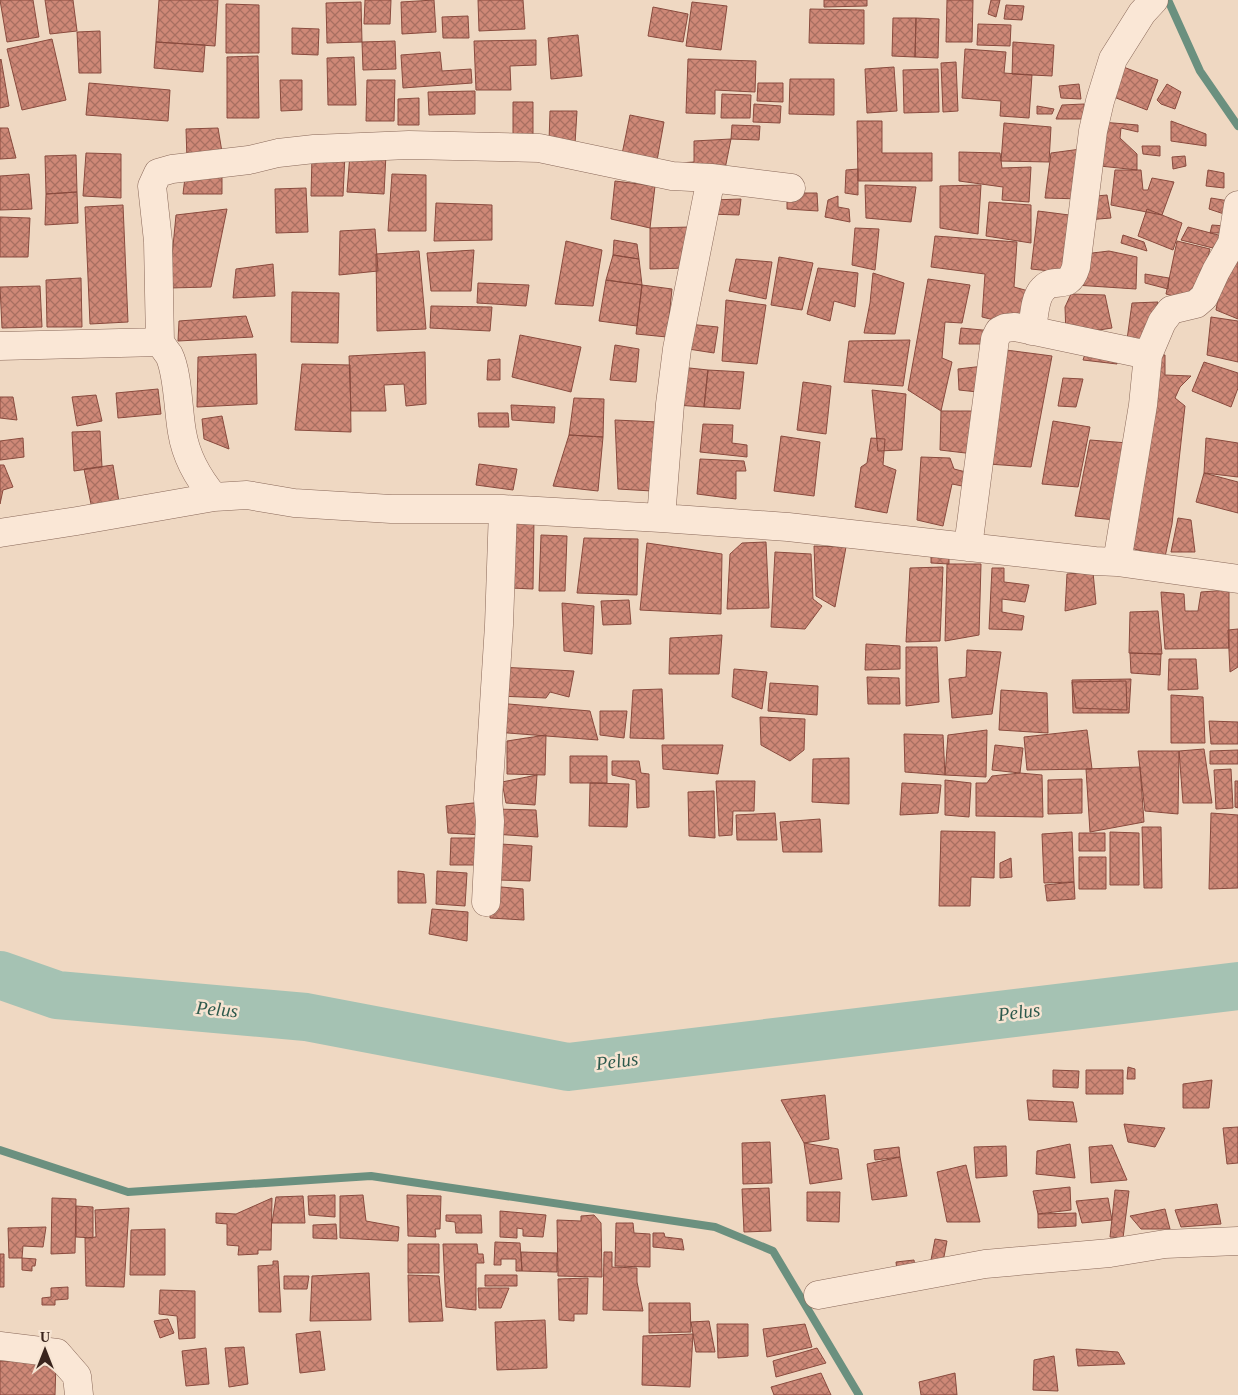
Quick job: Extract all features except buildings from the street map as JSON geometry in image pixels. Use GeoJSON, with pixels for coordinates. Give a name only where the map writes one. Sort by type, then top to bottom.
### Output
{"type":"FeatureCollection","features":[{"type":"Feature","properties":{"kind":"street"},"geometry":{"type":"LineString","coordinates":[[1032,331],[1041,289],[1048,285],[1068,281],[1073,277],[1076,267],[1093,131],[1100,100],[1113,58],[1148,7]]}},
{"type":"Feature","properties":{"kind":"street"},"geometry":{"type":"LineString","coordinates":[[214,497],[199,478],[189,456],[182,434],[174,372],[169,356],[160,342],[158,241],[152,186],[158,173],[172,169],[249,160],[278,153],[314,149],[409,145],[539,148],[672,176],[711,178],[791,188]]}},
{"type":"Feature","properties":{"kind":"street"},"geometry":{"type":"LineString","coordinates":[[661,518],[676,349],[711,178]]}},
{"type":"Feature","properties":{"kind":"street"},"geometry":{"type":"LineString","coordinates":[[1117,562],[1143,405],[1148,355],[1162,322],[1171,310],[1196,304],[1204,297],[1232,243],[1238,205]]}},
{"type":"Feature","properties":{"kind":"street"},"geometry":{"type":"LineString","coordinates":[[968,547],[995,339],[999,331],[1005,328],[1015,328],[1148,355]]}},
{"type":"Feature","properties":{"kind":"street"},"geometry":{"type":"LineString","coordinates":[[0,346],[160,342]]}},
{"type":"Feature","properties":{"kind":"street"},"geometry":{"type":"LineString","coordinates":[[0,533],[214,497],[247,495],[294,503],[391,509],[503,509],[788,527],[1117,562],[1238,579]]}},
{"type":"Feature","properties":{"kind":"street"},"geometry":{"type":"LineString","coordinates":[[486,902],[490,821],[488,799],[499,625],[503,509]]}},
{"type":"Feature","properties":{"kind":"street"},"geometry":{"type":"LineString","coordinates":[[818,1295],[985,1264],[1110,1253],[1165,1244],[1238,1241]]}},
{"type":"Feature","properties":{"kind":"street"},"geometry":{"type":"LineString","coordinates":[[0,1346],[57,1353],[77,1376],[79,1395]]}},
{"type":"Feature","properties":{"kind":"waterway"},"geometry":{"type":"LineString","coordinates":[[1168,0],[1200,71],[1238,126]]}},
{"type":"Feature","properties":{"kind":"waterway","name":"Pelus"},"geometry":{"type":"LineString","coordinates":[[0,975],[57,995],[306,1017],[568,1067],[1238,986]]}},
{"type":"Feature","properties":{"kind":"waterway"},"geometry":{"type":"LineString","coordinates":[[0,1150],[128,1192],[371,1176],[715,1227],[773,1251],[859,1395]]}}]}
